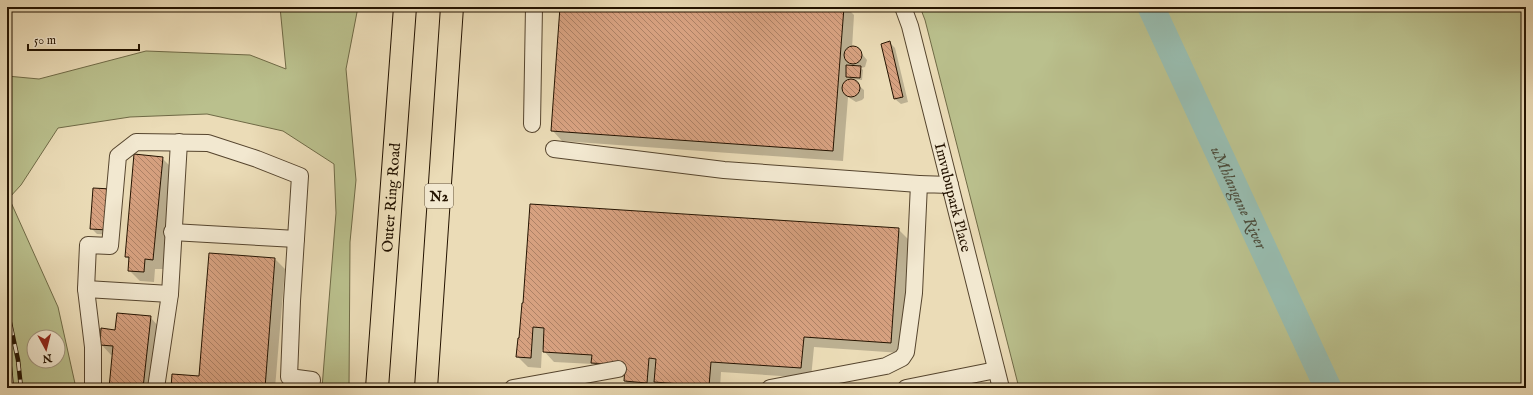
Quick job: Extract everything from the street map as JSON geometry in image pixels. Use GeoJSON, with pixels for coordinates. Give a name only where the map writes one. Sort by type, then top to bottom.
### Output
{"type":"FeatureCollection","features":[{"type":"Feature","properties":{"kind":"highway","name":"Outer Ring Road"},"geometry":{"type":"LineString","coordinates":[[377,388],[405,7]]}},
{"type":"Feature","properties":{"kind":"highway","name":"N2"},"geometry":{"type":"LineString","coordinates":[[426,388],[452,7]]}},
{"type":"Feature","properties":{"kind":"lane"},"geometry":{"type":"LineString","coordinates":[[532,124],[534,7]]}},
{"type":"Feature","properties":{"kind":"lane","name":"Imvubupark Place"},"geometry":{"type":"LineString","coordinates":[[903,7],[912,34],[1000,388]]}},
{"type":"Feature","properties":{"kind":"lane"},"geometry":{"type":"LineString","coordinates":[[93,388],[93,347],[86,289],[88,245],[110,246],[118,156],[136,142],[179,142],[208,143],[257,159],[300,176],[289,377],[312,380],[311,388]]}},
{"type":"Feature","properties":{"kind":"lane"},"geometry":{"type":"LineString","coordinates":[[156,388],[170,294],[172,232],[179,142]]}},
{"type":"Feature","properties":{"kind":"lane"},"geometry":{"type":"LineString","coordinates":[[554,149],[724,170],[950,185]]}},
{"type":"Feature","properties":{"kind":"lane"},"geometry":{"type":"LineString","coordinates":[[770,388],[886,366],[902,358],[906,352],[914,292],[919,184]]}},
{"type":"Feature","properties":{"kind":"lane"},"geometry":{"type":"LineString","coordinates":[[172,232],[296,239]]}},
{"type":"Feature","properties":{"kind":"lane"},"geometry":{"type":"LineString","coordinates":[[86,289],[170,294]]}},
{"type":"Feature","properties":{"kind":"lane"},"geometry":{"type":"LineString","coordinates":[[513,388],[618,369]]}},
{"type":"Feature","properties":{"kind":"lane"},"geometry":{"type":"LineString","coordinates":[[906,388],[996,370]]}},
{"type":"Feature","properties":{"kind":"green space"},"geometry":{"type":"Polygon","coordinates":[[[280,7],[358,7],[346,69],[356,180],[350,242],[349,388],[322,388],[336,213],[334,164],[283,131],[207,114],[130,117],[58,128],[21,185],[9,198],[58,307],[63,329],[26,329],[26,369],[66,369],[66,343],[76,388],[7,388],[7,76],[39,79],[146,51],[250,55],[286,69],[280,7]]]}},
{"type":"Feature","properties":{"kind":"green space"},"geometry":{"type":"Polygon","coordinates":[[[920,7],[1526,7],[1526,388],[1019,388],[925,20],[920,7]]]}},
{"type":"Feature","properties":{"kind":"building"},"geometry":{"type":"Polygon","coordinates":[[[560,7],[844,7],[833,151],[551,131],[560,7]]]}},
{"type":"Feature","properties":{"kind":"building"},"geometry":{"type":"Polygon","coordinates":[[[890,41],[903,97],[894,99],[881,44],[890,41]]]}},
{"type":"Feature","properties":{"kind":"building"},"geometry":{"type":"Polygon","coordinates":[[[853,46],[859,49],[862,55],[859,61],[853,64],[847,61],[844,55],[847,49],[853,46]]]}},
{"type":"Feature","properties":{"kind":"building"},"geometry":{"type":"Polygon","coordinates":[[[846,65],[861,66],[860,78],[846,77],[846,65]]]}},
{"type":"Feature","properties":{"kind":"building"},"geometry":{"type":"Polygon","coordinates":[[[851,79],[857,82],[860,88],[857,94],[851,97],[845,94],[842,88],[845,82],[851,79]]]}},
{"type":"Feature","properties":{"kind":"building"},"geometry":{"type":"Polygon","coordinates":[[[134,154],[163,157],[153,260],[145,259],[144,272],[128,271],[129,257],[125,257],[134,154]]]}},
{"type":"Feature","properties":{"kind":"building"},"geometry":{"type":"Polygon","coordinates":[[[93,188],[111,189],[108,230],[90,229],[93,188]]]}},
{"type":"Feature","properties":{"kind":"building"},"geometry":{"type":"Polygon","coordinates":[[[530,204],[899,228],[891,343],[804,337],[801,368],[711,362],[709,386],[654,382],[656,359],[649,358],[647,383],[624,381],[625,365],[591,363],[592,355],[543,352],[544,328],[533,327],[531,358],[516,357],[523,303],[530,204]]]}},
{"type":"Feature","properties":{"kind":"building"},"geometry":{"type":"Polygon","coordinates":[[[209,253],[275,258],[265,388],[171,388],[172,374],[199,376],[209,253]]]}},
{"type":"Feature","properties":{"kind":"building"},"geometry":{"type":"Polygon","coordinates":[[[117,313],[151,316],[143,388],[109,388],[113,346],[100,345],[101,328],[115,330],[117,313]]]}},
{"type":"Feature","properties":{"kind":"waterway","name":"uMhlangane River"},"geometry":{"type":"LineString","coordinates":[[1151,7],[1328,388]]}},
{"type":"Feature","properties":{"kind":"railway"},"geometry":{"type":"LineString","coordinates":[[7,309],[18,360],[21,388]]}},
{"type":"Feature","properties":{"kind":"railway"},"geometry":{"type":"LineString","coordinates":[[7,339],[12,388]]}}]}
